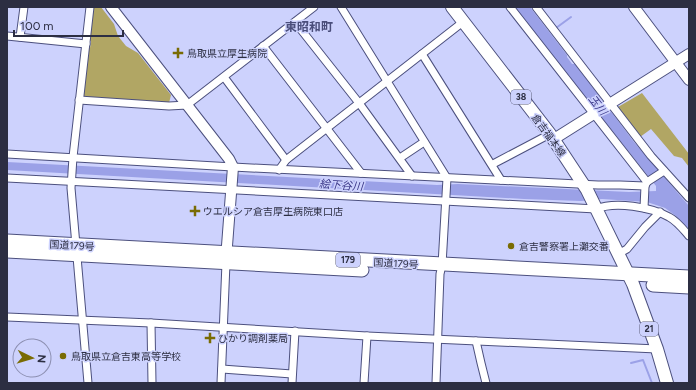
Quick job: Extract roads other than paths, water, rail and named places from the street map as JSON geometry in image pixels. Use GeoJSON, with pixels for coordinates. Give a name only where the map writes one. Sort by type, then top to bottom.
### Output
{"type":"FeatureCollection","features":[{"type":"Feature","properties":{"kind":"highway","name":"国道179号"},"geometry":{"type":"LineString","coordinates":[[7,241],[75,250]]}},
{"type":"Feature","properties":{"kind":"highway","name":"国道179号"},"geometry":{"type":"LineString","coordinates":[[7,251],[75,250],[631,279],[689,287]]}},
{"type":"Feature","properties":{"kind":"highway","name":"国道179号"},"geometry":{"type":"LineString","coordinates":[[631,279],[689,277]]}},
{"type":"Feature","properties":{"kind":"main road","name":"倉吉福本線"},"geometry":{"type":"LineString","coordinates":[[452,7],[552,137],[585,187],[631,279]]}},
{"type":"Feature","properties":{"kind":"main road","name":"21"},"geometry":{"type":"LineString","coordinates":[[631,279],[656,349],[666,383]]}},
{"type":"Feature","properties":{"kind":"street"},"geometry":{"type":"LineString","coordinates":[[20,37],[24,7]]}},
{"type":"Feature","properties":{"kind":"street"},"geometry":{"type":"LineString","coordinates":[[88,383],[75,250],[71,178],[90,7]]}},
{"type":"Feature","properties":{"kind":"street"},"geometry":{"type":"LineString","coordinates":[[111,7],[229,158],[232,170],[232,187],[226,258],[221,383]]}},
{"type":"Feature","properties":{"kind":"street"},"geometry":{"type":"LineString","coordinates":[[79,100],[169,106],[187,105],[314,7]]}},
{"type":"Feature","properties":{"kind":"street"},"geometry":{"type":"LineString","coordinates":[[341,7],[447,180],[436,383]]}},
{"type":"Feature","properties":{"kind":"street"},"geometry":{"type":"LineString","coordinates":[[510,7],[596,114],[646,184],[644,208]]}},
{"type":"Feature","properties":{"kind":"street"},"geometry":{"type":"LineString","coordinates":[[536,7],[610,105],[664,171],[689,198]]}},
{"type":"Feature","properties":{"kind":"street"},"geometry":{"type":"LineString","coordinates":[[634,7],[689,80]]}},
{"type":"Feature","properties":{"kind":"street"},"geometry":{"type":"LineString","coordinates":[[295,22],[359,103],[412,176]]}},
{"type":"Feature","properties":{"kind":"street"},"geometry":{"type":"LineString","coordinates":[[279,170],[286,160],[463,22]]}},
{"type":"Feature","properties":{"kind":"street"},"geometry":{"type":"LineString","coordinates":[[7,36],[86,44]]}},
{"type":"Feature","properties":{"kind":"street"},"geometry":{"type":"LineString","coordinates":[[263,46],[361,173]]}},
{"type":"Feature","properties":{"kind":"street"},"geometry":{"type":"LineString","coordinates":[[422,54],[493,164],[501,180]]}},
{"type":"Feature","properties":{"kind":"street"},"geometry":{"type":"LineString","coordinates":[[493,164],[552,137],[596,114],[689,54]]}},
{"type":"Feature","properties":{"kind":"street"},"geometry":{"type":"LineString","coordinates":[[224,77],[286,160]]}},
{"type":"Feature","properties":{"kind":"street"},"geometry":{"type":"LineString","coordinates":[[400,158],[424,142]]}},
{"type":"Feature","properties":{"kind":"street"},"geometry":{"type":"LineString","coordinates":[[7,154],[72,160],[232,170],[361,173],[447,180],[501,180],[585,187],[646,184],[664,171]]}},
{"type":"Feature","properties":{"kind":"street"},"geometry":{"type":"LineString","coordinates":[[7,178],[71,178],[595,207],[611,205],[644,208],[660,212],[670,217],[689,236]]}},
{"type":"Feature","properties":{"kind":"street"},"geometry":{"type":"LineString","coordinates":[[618,254],[627,248],[660,212]]}},
{"type":"Feature","properties":{"kind":"street"},"geometry":{"type":"LineString","coordinates":[[7,317],[151,323],[367,336],[656,349]]}},
{"type":"Feature","properties":{"kind":"street"},"geometry":{"type":"LineString","coordinates":[[151,323],[152,383]]}},
{"type":"Feature","properties":{"kind":"street"},"geometry":{"type":"LineString","coordinates":[[292,383],[295,331]]}},
{"type":"Feature","properties":{"kind":"street"},"geometry":{"type":"LineString","coordinates":[[364,383],[367,336]]}},
{"type":"Feature","properties":{"kind":"street"},"geometry":{"type":"LineString","coordinates":[[476,341],[486,383]]}},
{"type":"Feature","properties":{"kind":"street"},"geometry":{"type":"LineString","coordinates":[[222,369],[292,374]]}},
{"type":"Feature","properties":{"kind":"water"},"geometry":{"type":"Polygon","coordinates":[[[514,7],[530,7],[567,55],[572,64],[575,64],[634,142],[689,206],[689,229],[676,216],[665,208],[647,202],[602,199],[581,201],[524,199],[7,170],[7,162],[437,185],[458,184],[629,192],[656,191],[656,186],[514,7]]]}},
{"type":"Feature","properties":{"kind":"waterway"},"geometry":{"type":"LineString","coordinates":[[556,28],[571,17]]}},
{"type":"Feature","properties":{"kind":"waterway"},"geometry":{"type":"LineString","coordinates":[[631,363],[643,360],[652,383]]}},
{"type":"Feature","properties":{"kind":"place","name":"鳥取県立厚生病院"},"geometry":{"type":"Point","coordinates":[178,53]}},
{"type":"Feature","properties":{"kind":"place","name":"ウエルシア倉吉厚生病院東口店"},"geometry":{"type":"Point","coordinates":[195,211]}},
{"type":"Feature","properties":{"kind":"place","name":"倉吉警察署上灘交番"},"geometry":{"type":"Point","coordinates":[511,246]}},
{"type":"Feature","properties":{"kind":"place","name":"ひかり調剤薬局"},"geometry":{"type":"Point","coordinates":[210,338]}},
{"type":"Feature","properties":{"kind":"place","name":"鳥取県立倉吉東高等学校"},"geometry":{"type":"Point","coordinates":[63,356]}},
{"type":"Feature","properties":{"kind":"district","name":"東昭和町"},"geometry":{"type":"Point","coordinates":[309,27]}},
{"type":"Feature","properties":{"kind":"water label","name":"玉川"},"geometry":{"type":"Point","coordinates":[598,105]}},
{"type":"Feature","properties":{"kind":"water label","name":"絵下谷川"},"geometry":{"type":"Point","coordinates":[341,185]}}]}
